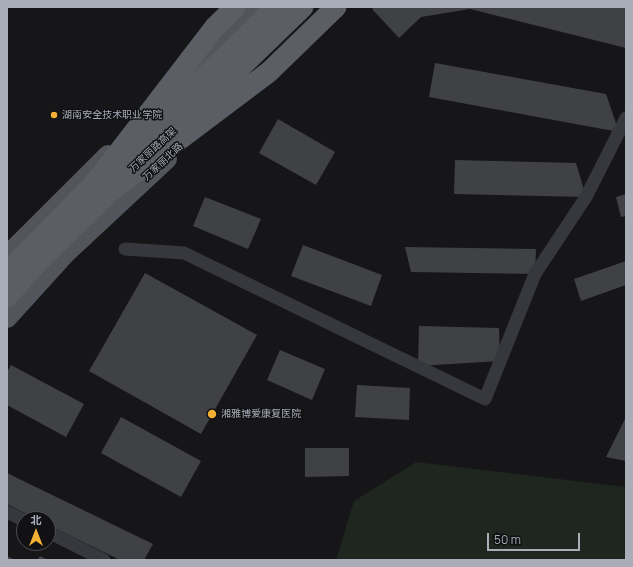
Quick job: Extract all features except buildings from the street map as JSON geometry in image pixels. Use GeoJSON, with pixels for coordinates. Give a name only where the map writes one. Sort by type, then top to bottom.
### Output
{"type":"FeatureCollection","features":[{"type":"Feature","properties":{"kind":"highway"},"geometry":{"type":"LineString","coordinates":[[101,189],[215,28],[235,7]]}},
{"type":"Feature","properties":{"kind":"highway","name":"万家丽路高架"},"geometry":{"type":"LineString","coordinates":[[7,297],[101,189],[276,7]]}},
{"type":"Feature","properties":{"kind":"highway","name":"万家丽路高架"},"geometry":{"type":"LineString","coordinates":[[7,272],[303,7]]}},
{"type":"Feature","properties":{"kind":"highway"},"geometry":{"type":"LineString","coordinates":[[101,189],[270,72],[336,7]]}},
{"type":"Feature","properties":{"kind":"main road"},"geometry":{"type":"LineString","coordinates":[[7,256],[257,7]]}},
{"type":"Feature","properties":{"kind":"main road","name":"万家丽北路"},"geometry":{"type":"LineString","coordinates":[[7,318],[65,254],[179,147],[322,7]]}},
{"type":"Feature","properties":{"kind":"street"},"geometry":{"type":"LineString","coordinates":[[125,249],[184,253],[485,398],[535,274],[586,198],[626,118]]}},
{"type":"Feature","properties":{"kind":"street"},"geometry":{"type":"LineString","coordinates":[[56,536],[104,560]]}},
{"type":"Feature","properties":{"kind":"shaded area"},"geometry":{"type":"Polygon","coordinates":[[[416,462],[626,487],[626,560],[336,560],[354,501],[416,462]]]}},
{"type":"Feature","properties":{"kind":"place","name":"湖南安全技术职业学院"},"geometry":{"type":"Point","coordinates":[54,115]}},
{"type":"Feature","properties":{"kind":"place","name":"湘雅博爱康复医院"},"geometry":{"type":"Point","coordinates":[212,414]}}]}
